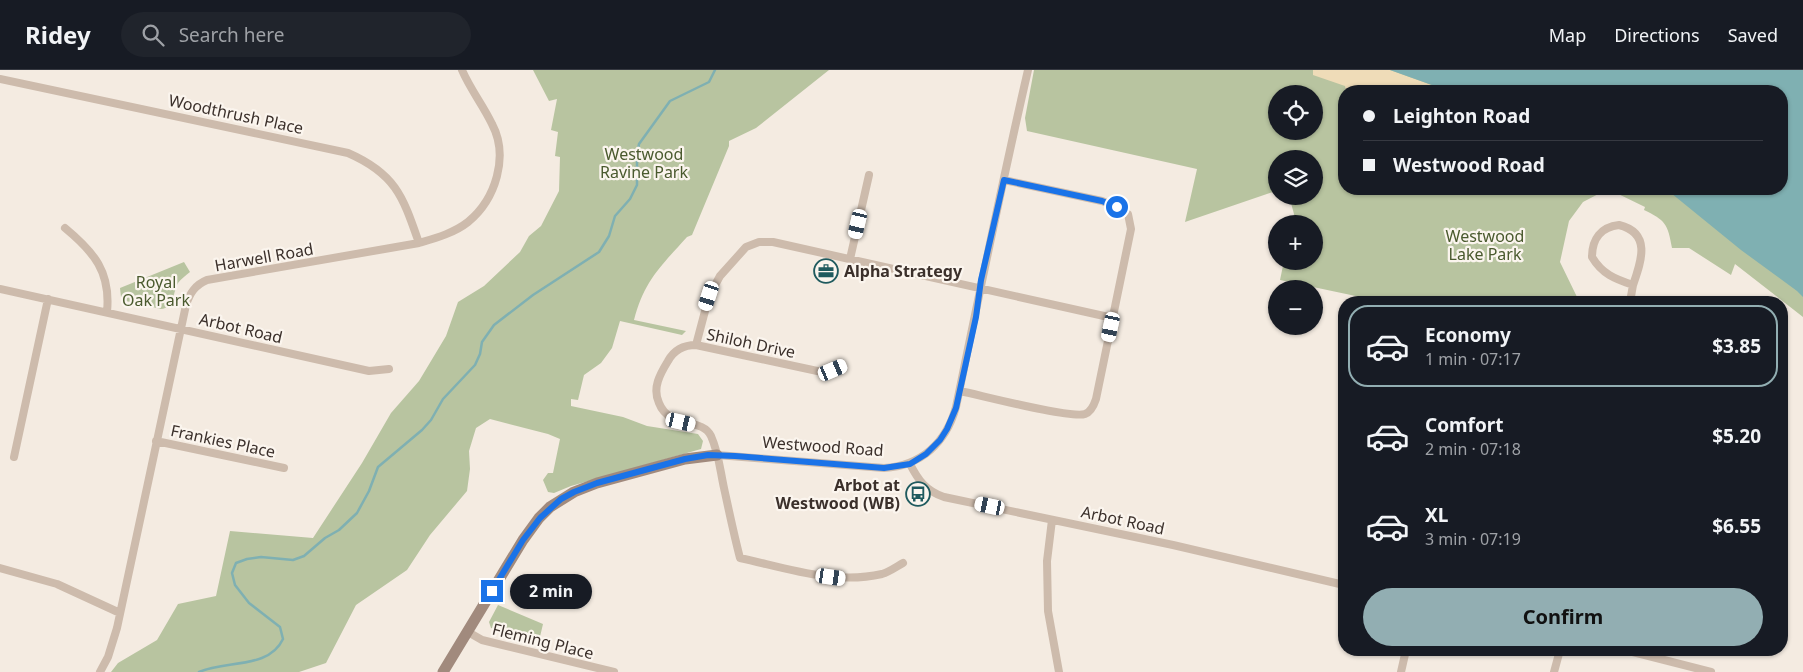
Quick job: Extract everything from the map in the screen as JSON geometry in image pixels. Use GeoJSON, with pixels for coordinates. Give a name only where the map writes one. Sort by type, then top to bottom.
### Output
{"type":"FeatureCollection","features":[{"type":"Feature","properties":{"kind":"street","name":"Harwell Road"},"geometry":{"type":"LineString","coordinates":[[100,672],[110,651],[120,613],[180,329],[190,294],[203,282],[419,243],[446,234],[468,222],[489,196],[499,169],[500,155],[498,140],[492,124],[462,70]]}},
{"type":"Feature","properties":{"kind":"street","name":"Westwood Road"},"geometry":{"type":"LineString","coordinates":[[443,672],[527,535],[540,518],[561,499],[574,492],[597,483],[685,459],[717,455],[889,468],[910,464],[926,454],[940,440],[953,419],[960,390],[976,317],[980,288],[1028,70]]}},
{"type":"Feature","properties":{"kind":"street","name":"Woodthrush Place"},"geometry":{"type":"LineString","coordinates":[[0,79],[348,153],[376,167],[398,190],[411,216],[419,243]]}},
{"type":"Feature","properties":{"kind":"street"},"geometry":{"type":"LineString","coordinates":[[850,259],[869,176]]}},
{"type":"Feature","properties":{"kind":"street"},"geometry":{"type":"LineString","coordinates":[[960,390],[1066,414],[1084,415],[1092,408],[1096,399],[1132,229],[1128,214],[1102,201],[1004,180]]}},
{"type":"Feature","properties":{"kind":"street"},"geometry":{"type":"LineString","coordinates":[[1631,296],[1640,262],[1641,246],[1637,234],[1619,225],[1605,229],[1595,239],[1592,257],[1606,274],[1633,285]]}},
{"type":"Feature","properties":{"kind":"street"},"geometry":{"type":"LineString","coordinates":[[65,228],[86,246],[102,269],[108,288],[107,312]]}},
{"type":"Feature","properties":{"kind":"street"},"geometry":{"type":"LineString","coordinates":[[696,345],[709,296],[720,276],[746,247],[759,242],[773,242],[1113,318]]}},
{"type":"Feature","properties":{"kind":"street","name":"Arbot Road"},"geometry":{"type":"LineString","coordinates":[[0,289],[369,371],[389,369]]}},
{"type":"Feature","properties":{"kind":"street"},"geometry":{"type":"LineString","coordinates":[[14,457],[48,299]]}},
{"type":"Feature","properties":{"kind":"street","name":"Shiloh Drive"},"geometry":{"type":"LineString","coordinates":[[843,366],[822,372],[696,345],[682,347],[669,358],[656,384],[656,396],[660,406],[669,417],[708,431],[717,455],[740,558],[841,579],[883,574],[903,563]]}},
{"type":"Feature","properties":{"kind":"street","name":"Frankies Place"},"geometry":{"type":"LineString","coordinates":[[156,440],[284,468]]}},
{"type":"Feature","properties":{"kind":"street","name":"Arbot Road"},"geometry":{"type":"LineString","coordinates":[[910,464],[922,484],[938,495],[1338,584]]}},
{"type":"Feature","properties":{"kind":"street"},"geometry":{"type":"LineString","coordinates":[[1052,520],[1047,561],[1048,611],[1059,672]]}},
{"type":"Feature","properties":{"kind":"street"},"geometry":{"type":"LineString","coordinates":[[0,568],[56,584],[120,613]]}},
{"type":"Feature","properties":{"kind":"street","name":"Fleming Place"},"geometry":{"type":"LineString","coordinates":[[468,632],[482,640],[614,672]]}},
{"type":"Feature","properties":{"kind":"street"},"geometry":{"type":"LineString","coordinates":[[1401,672],[1405,656]]}},
{"type":"Feature","properties":{"kind":"street"},"geometry":{"type":"LineString","coordinates":[[1554,672],[1558,656]]}},
{"type":"Feature","properties":{"kind":"street"},"geometry":{"type":"LineString","coordinates":[[1648,656],[1711,672]]}},
{"type":"Feature","properties":{"kind":"green space","name":"Westwood Ravine Park"},"geometry":{"type":"Polygon","coordinates":[[[533,70],[829,70],[756,128],[729,141],[729,146],[692,235],[687,237],[669,257],[648,284],[634,320],[686,331],[682,335],[620,321],[612,348],[601,363],[584,375],[578,400],[571,399],[571,406],[623,417],[647,426],[698,434],[703,441],[701,449],[571,486],[554,493],[548,492],[543,480],[548,473],[553,473],[560,439],[548,434],[490,419],[476,428],[469,451],[470,469],[467,491],[430,535],[407,570],[356,605],[326,663],[299,672],[111,672],[118,663],[157,640],[178,604],[216,596],[230,531],[313,538],[362,463],[391,413],[419,381],[446,336],[458,302],[484,286],[520,252],[529,236],[541,226],[559,191],[560,157],[555,156],[558,132],[551,130],[557,99],[549,101],[533,70]]]}},
{"type":"Feature","properties":{"kind":"green space","name":"Westwood Lake Park"},"geometry":{"type":"Polygon","coordinates":[[[1034,70],[1803,70],[1803,317],[1788,305],[1788,296],[1776,296],[1735,264],[1731,275],[1689,248],[1672,248],[1669,233],[1661,220],[1644,210],[1645,207],[1620,195],[1788,195],[1788,85],[1338,85],[1338,195],[1596,195],[1583,202],[1569,221],[1560,262],[1577,296],[1356,296],[1323,289],[1323,280],[1280,280],[1282,270],[1323,270],[1323,215],[1294,215],[1292,205],[1323,205],[1323,150],[1268,150],[1268,194],[1185,222],[1197,169],[1027,131],[1025,118],[1034,70]]]}},
{"type":"Feature","properties":{"kind":"green space","name":"Royal Oak Park"},"geometry":{"type":"Polygon","coordinates":[[[184,262],[190,272],[178,283],[171,303],[165,308],[161,309],[126,301],[121,297],[120,288],[184,262]]]}},
{"type":"Feature","properties":{"kind":"green space"},"geometry":{"type":"Polygon","coordinates":[[[498,605],[543,624],[539,641],[491,628],[489,622],[498,605]]]}},
{"type":"Feature","properties":{"kind":"sand"},"geometry":{"type":"Polygon","coordinates":[[[1313,70],[1390,70],[1432,85],[1342,85],[1313,75],[1313,70]]]}},
{"type":"Feature","properties":{"kind":"water"},"geometry":{"type":"Polygon","coordinates":[[[1390,70],[1803,70],[1803,297],[1673,195],[1788,195],[1788,85],[1432,85],[1390,70]]]}},
{"type":"Feature","properties":{"kind":"waterway"},"geometry":{"type":"LineString","coordinates":[[199,672],[210,668],[258,659],[277,649],[283,639],[280,627],[249,603],[235,585],[232,573],[236,563],[261,557],[293,560],[304,556],[325,538],[339,530],[357,513],[369,491],[378,467],[422,430],[431,420],[443,399],[475,365],[480,354],[482,342],[494,325],[533,295],[599,252],[609,236],[615,216],[630,199],[637,185],[639,144],[670,101],[709,82],[715,70]]}},
{"type":"Feature","properties":{"kind":"place","name":"Alpha Strategy"},"geometry":{"type":"Point","coordinates":[826,271]}},
{"type":"Feature","properties":{"kind":"place","name":"Arbot at Westwood (WB)"},"geometry":{"type":"Point","coordinates":[918,494]}},
{"type":"Feature","properties":{"kind":"route"},"geometry":{"type":"LineString","coordinates":[[492,591],[523,540],[550,507],[574,492],[597,483],[685,459],[708,455],[884,468],[910,464],[919,459],[940,440],[953,419],[974,326],[981,280],[1004,180],[1102,201],[1117,207]]}}]}
